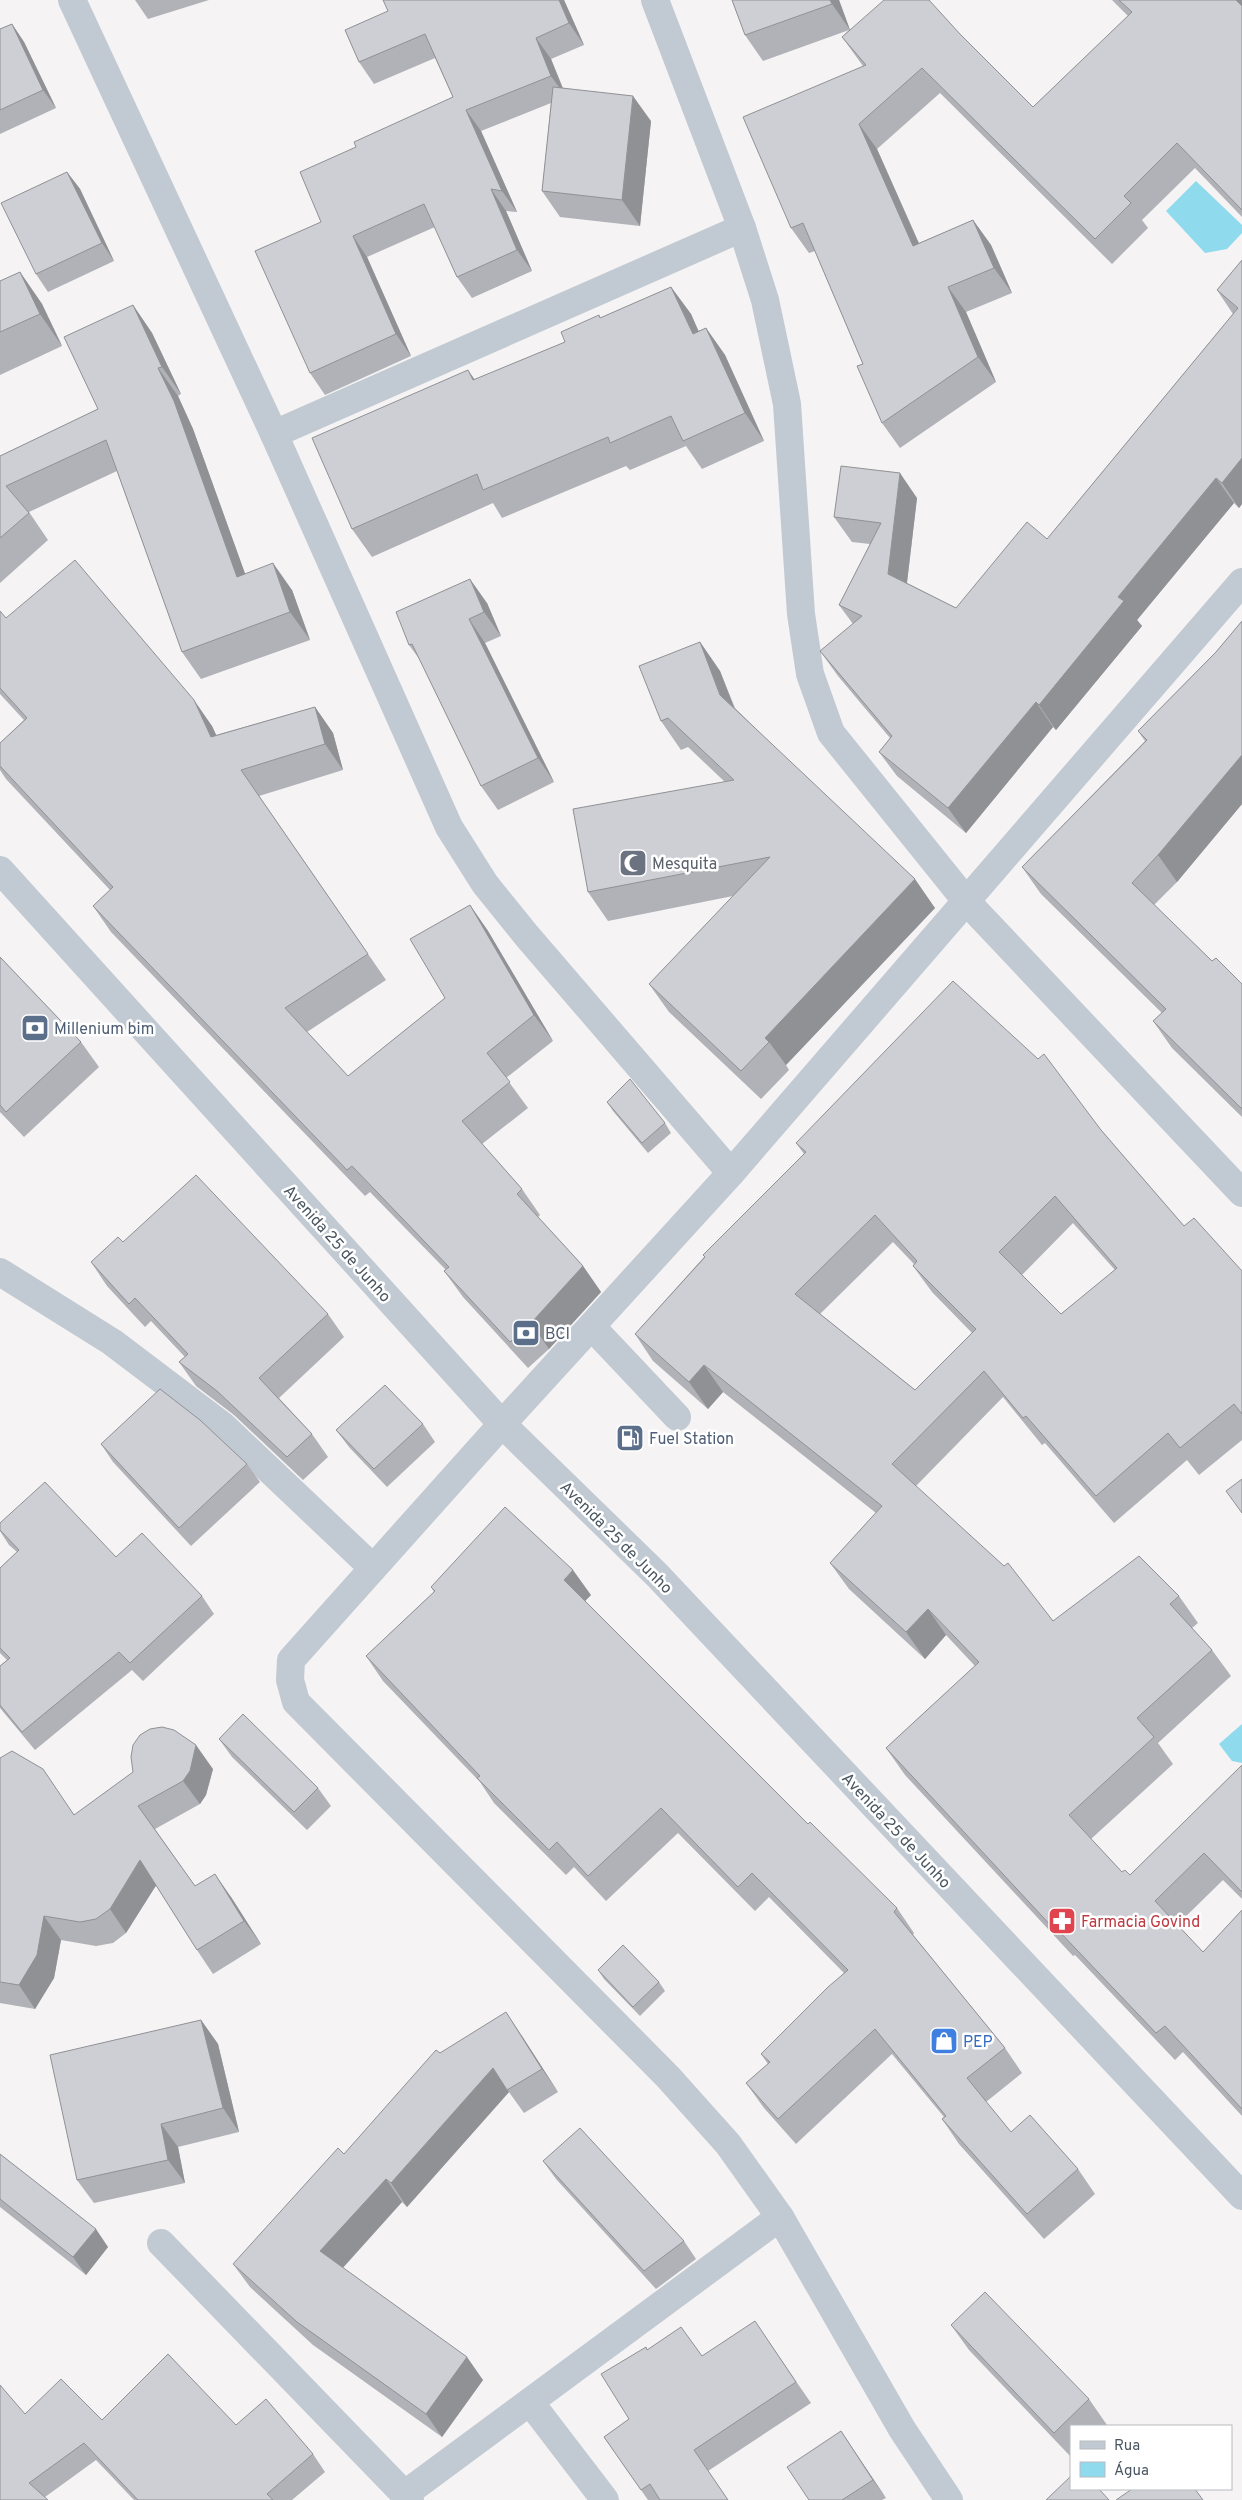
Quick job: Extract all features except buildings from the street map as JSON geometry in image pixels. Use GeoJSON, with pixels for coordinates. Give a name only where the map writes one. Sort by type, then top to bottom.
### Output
{"type":"FeatureCollection","features":[{"type":"Feature","properties":{"kind":"street"},"geometry":{"type":"LineString","coordinates":[[72,0],[274,434],[449,827],[485,884],[527,936],[731,1173]]}},
{"type":"Feature","properties":{"kind":"street"},"geometry":{"type":"LineString","coordinates":[[655,0],[742,228],[765,300],[787,404],[801,614],[810,674],[831,733],[967,902],[1242,1193]]}},
{"type":"Feature","properties":{"kind":"street"},"geometry":{"type":"LineString","coordinates":[[274,434],[742,228]]}},
{"type":"Feature","properties":{"kind":"street"},"geometry":{"type":"LineString","coordinates":[[949,2500],[902,2429],[780,2217],[728,2144],[668,2077],[296,1702],[290,1680],[291,1660],[502,1424],[731,1173],[1242,582]]}},
{"type":"Feature","properties":{"kind":"street","name":"Avenida 25 de Junho"},"geometry":{"type":"LineString","coordinates":[[0,870],[502,1424],[657,1576],[1242,2196]]}},
{"type":"Feature","properties":{"kind":"street"},"geometry":{"type":"LineString","coordinates":[[0,1272],[112,1342],[223,1426],[373,1568]]}},
{"type":"Feature","properties":{"kind":"street"},"geometry":{"type":"LineString","coordinates":[[592,1327],[677,1417]]}},
{"type":"Feature","properties":{"kind":"street"},"geometry":{"type":"LineString","coordinates":[[161,2243],[407,2497],[530,2402],[780,2217]]}},
{"type":"Feature","properties":{"kind":"street"},"geometry":{"type":"LineString","coordinates":[[530,2402],[605,2500]]}},
{"type":"Feature","properties":{"kind":"water"},"geometry":{"type":"Polygon","coordinates":[[[1196,181],[1242,225],[1242,233],[1227,249],[1205,253],[1166,211],[1196,181]]]}},
{"type":"Feature","properties":{"kind":"water"},"geometry":{"type":"Polygon","coordinates":[[[1242,1724],[1242,1763],[1232,1761],[1219,1744],[1242,1724]]]}},
{"type":"Feature","properties":{"kind":"place","name":"Mesquita"},"geometry":{"type":"Point","coordinates":[633,863]}},
{"type":"Feature","properties":{"kind":"place","name":"Millenium bim"},"geometry":{"type":"Point","coordinates":[35,1028]}},
{"type":"Feature","properties":{"kind":"place","name":"BCI"},"geometry":{"type":"Point","coordinates":[526,1333]}},
{"type":"Feature","properties":{"kind":"place","name":"Fuel Station"},"geometry":{"type":"Point","coordinates":[630,1438]}},
{"type":"Feature","properties":{"kind":"place","name":"Farmacia Govind"},"geometry":{"type":"Point","coordinates":[1062,1921]}},
{"type":"Feature","properties":{"kind":"place","name":"PEP"},"geometry":{"type":"Point","coordinates":[944,2041]}}]}
